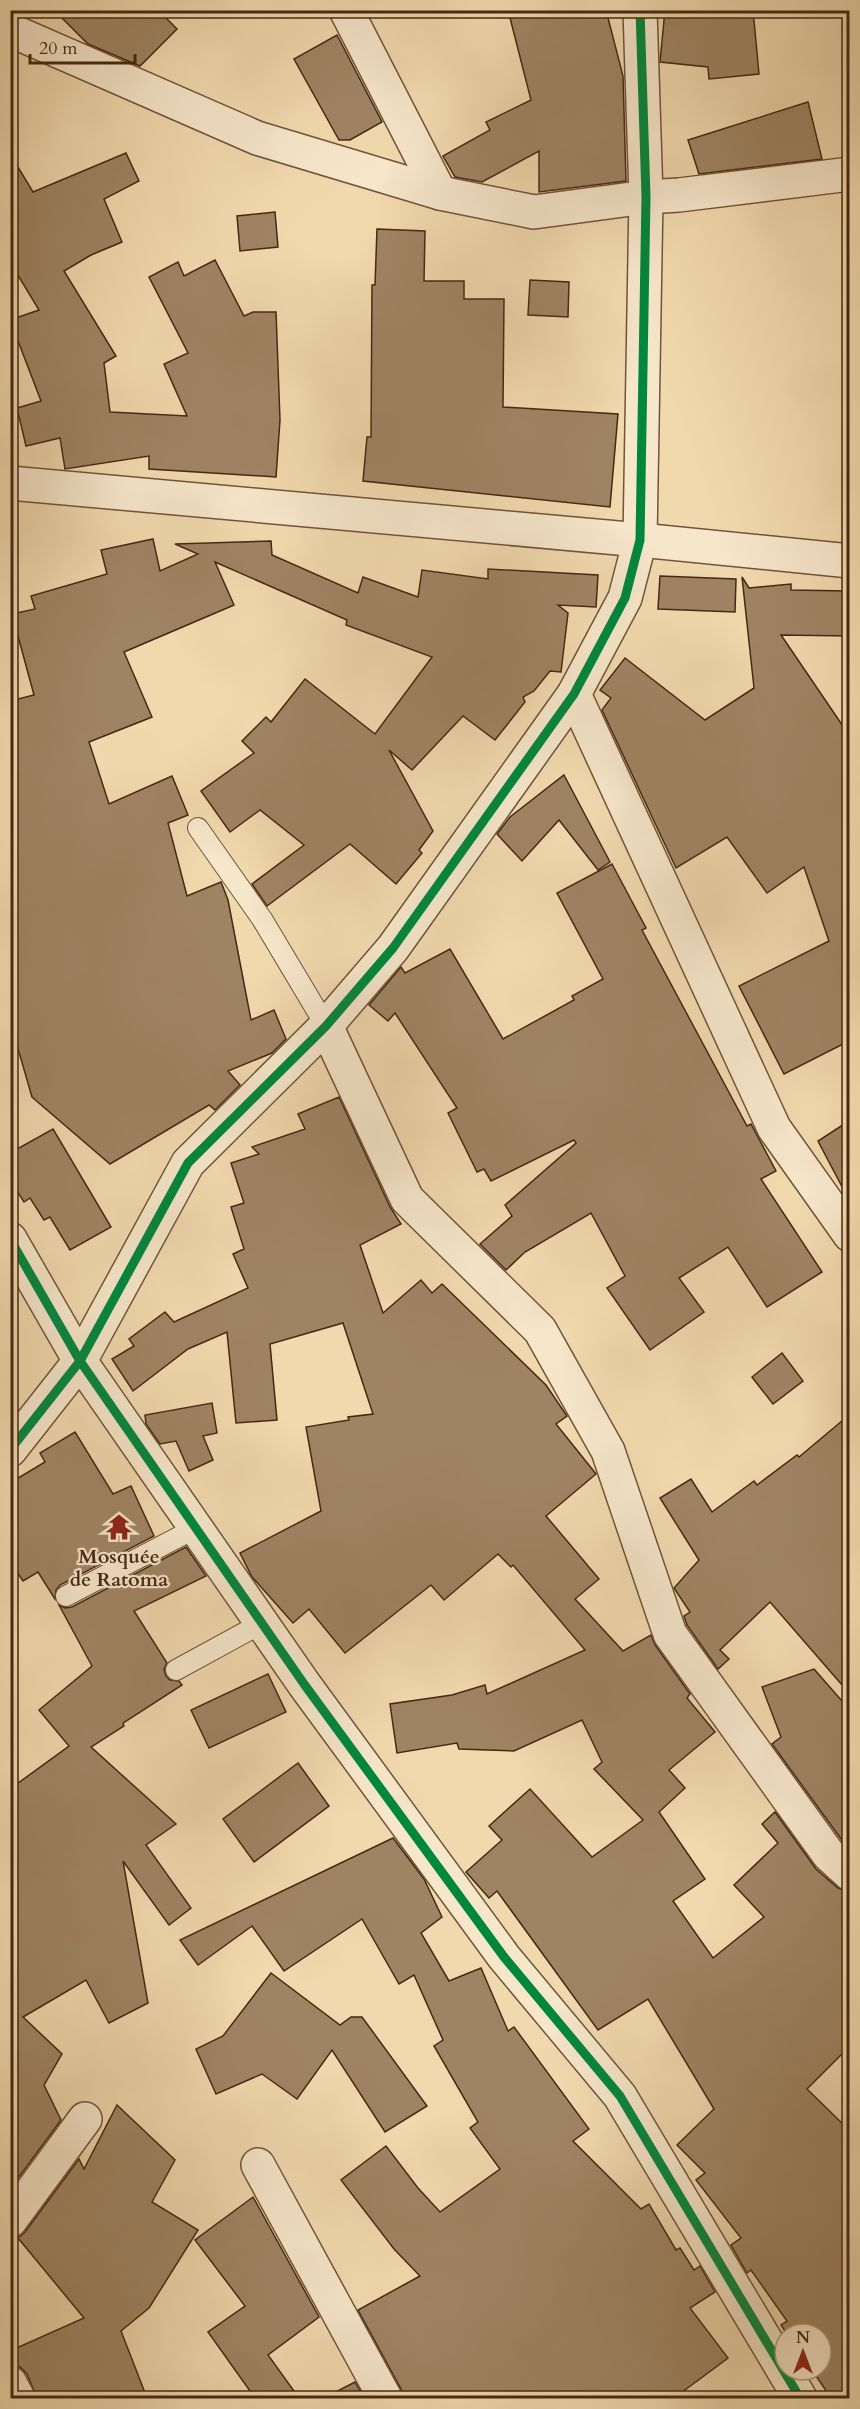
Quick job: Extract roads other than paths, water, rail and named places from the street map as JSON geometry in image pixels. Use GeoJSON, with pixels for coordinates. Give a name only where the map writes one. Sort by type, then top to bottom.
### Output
{"type":"FeatureCollection","features":[{"type":"Feature","properties":{"kind":"street"},"geometry":{"type":"LineString","coordinates":[[346,10],[440,192]]}},
{"type":"Feature","properties":{"kind":"street"},"geometry":{"type":"LineString","coordinates":[[10,1450],[80,1361],[188,1163],[326,1026],[393,948],[573,694],[626,598],[640,540],[646,197],[640,10]]}},
{"type":"Feature","properties":{"kind":"street"},"geometry":{"type":"LineString","coordinates":[[10,30],[257,138],[440,192],[534,212],[849,174]]}},
{"type":"Feature","properties":{"kind":"street"},"geometry":{"type":"LineString","coordinates":[[10,483],[849,561]]}},
{"type":"Feature","properties":{"kind":"street"},"geometry":{"type":"LineString","coordinates":[[573,694],[774,1128],[849,1235]]}},
{"type":"Feature","properties":{"kind":"street"},"geometry":{"type":"LineString","coordinates":[[326,1026],[407,1199],[540,1330],[608,1451],[670,1634],[829,1855],[849,1874]]}},
{"type":"Feature","properties":{"kind":"street"},"geometry":{"type":"LineString","coordinates":[[10,1239],[80,1361],[304,1684],[504,1956],[620,2096],[800,2398]]}},
{"type":"Feature","properties":{"kind":"street"},"geometry":{"type":"LineString","coordinates":[[10,2221],[85,2119]]}},
{"type":"Feature","properties":{"kind":"street"},"geometry":{"type":"LineString","coordinates":[[258,2165],[385,2398]]}},
{"type":"Feature","properties":{"kind":"street"},"geometry":{"type":"LineString","coordinates":[[10,2383],[18,2398]]}},
{"type":"Feature","properties":{"kind":"lane"},"geometry":{"type":"LineString","coordinates":[[198,828],[262,919],[326,1026]]}},
{"type":"Feature","properties":{"kind":"lane"},"geometry":{"type":"LineString","coordinates":[[66,1596],[196,1528]]}},
{"type":"Feature","properties":{"kind":"lane"},"geometry":{"type":"LineString","coordinates":[[176,1670],[262,1623]]}},
{"type":"Feature","properties":{"kind":"place","name":"Mosquée de Ratoma"},"geometry":{"type":"Point","coordinates":[119,1527]}}]}
